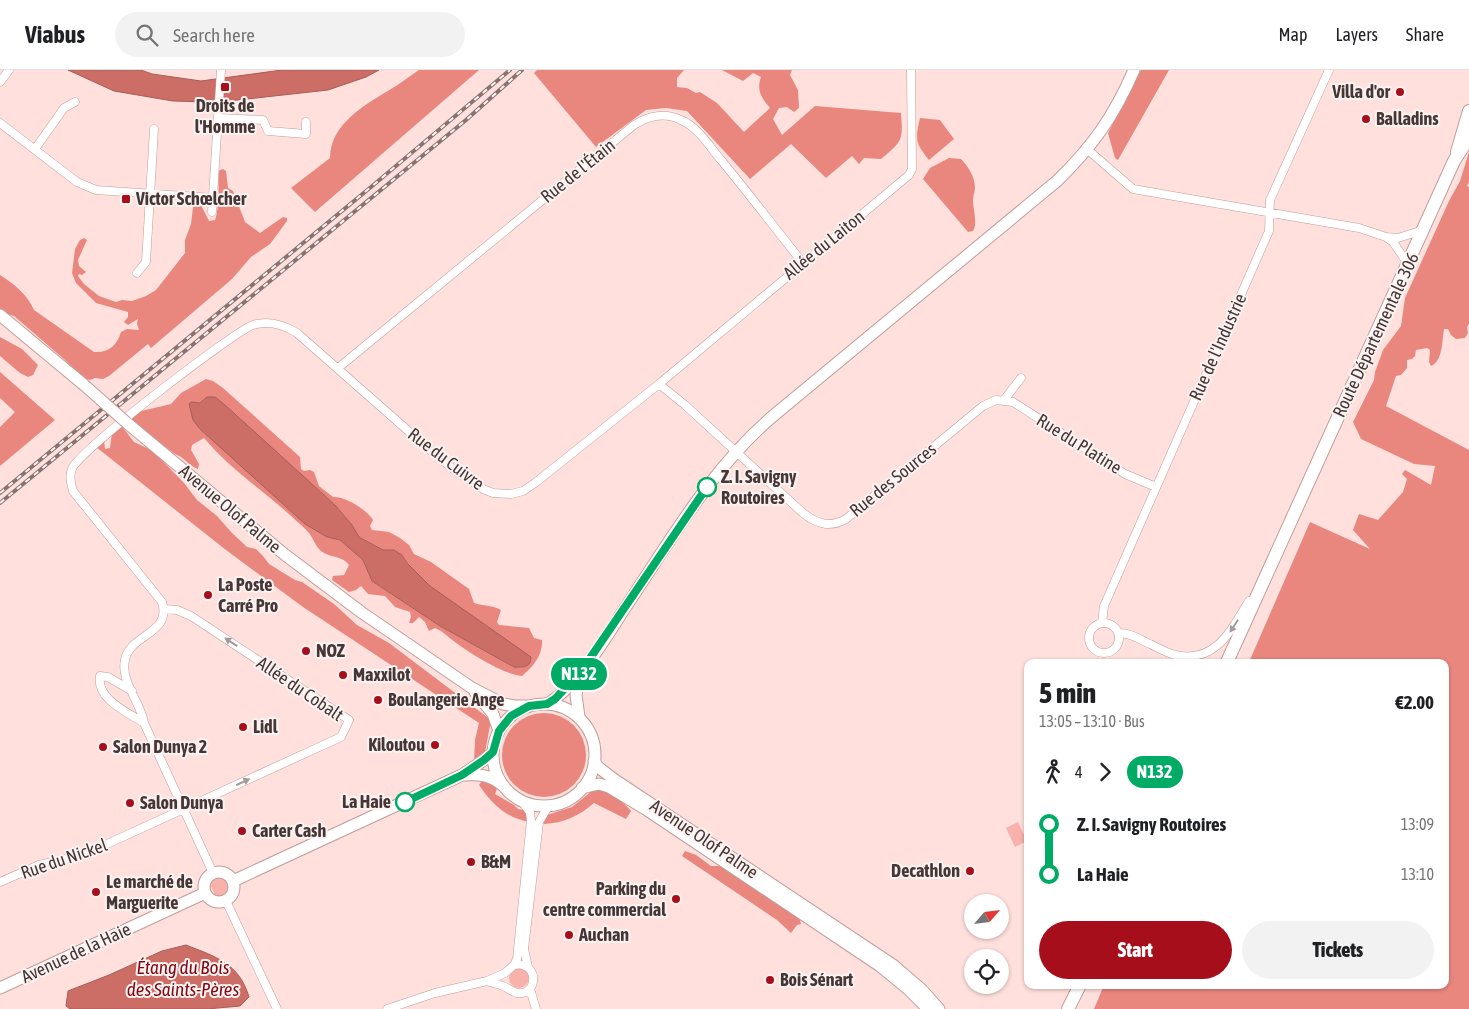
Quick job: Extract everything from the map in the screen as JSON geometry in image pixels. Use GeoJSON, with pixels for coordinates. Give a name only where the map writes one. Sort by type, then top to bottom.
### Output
{"type":"FeatureCollection","features":[{"type":"Feature","properties":{"kind":"main road"},"geometry":{"type":"LineString","coordinates":[[547,704],[555,699],[582,670],[704,490],[735,452],[772,416],[1057,181],[1088,150],[1113,114],[1134,70]]}},
{"type":"Feature","properties":{"kind":"main road"},"geometry":{"type":"LineString","coordinates":[[1454,161],[1469,111]]}},
{"type":"Feature","properties":{"kind":"main road","name":"Route Départementale 306"},"geometry":{"type":"LineString","coordinates":[[1269,570],[1425,229],[1454,161],[1469,138]]}},
{"type":"Feature","properties":{"kind":"main road","name":"Avenue Olof Palme"},"geometry":{"type":"LineString","coordinates":[[0,315],[306,571],[361,612],[472,688],[503,704],[529,706]]}},
{"type":"Feature","properties":{"kind":"main road"},"geometry":{"type":"LineString","coordinates":[[1228,659],[1269,570]]}},
{"type":"Feature","properties":{"kind":"main road"},"geometry":{"type":"LineString","coordinates":[[579,718],[576,687],[582,670]]}},
{"type":"Feature","properties":{"kind":"main road","name":"Avenue Olof Palme"},"geometry":{"type":"LineString","coordinates":[[472,688],[493,714],[499,731]]}},
{"type":"Feature","properties":{"kind":"main road"},"geometry":{"type":"LineString","coordinates":[[462,775],[484,775],[498,781],[507,789],[520,799],[529,803],[549,805],[570,798],[582,788],[590,775],[594,761],[592,737],[579,718],[564,708],[547,704],[529,706],[511,716],[499,731],[493,752],[496,772],[507,789]]}},
{"type":"Feature","properties":{"kind":"main road"},"geometry":{"type":"LineString","coordinates":[[233,881],[462,775],[493,752]]}},
{"type":"Feature","properties":{"kind":"main road","name":"Avenue Olof Palme"},"geometry":{"type":"LineString","coordinates":[[594,761],[598,767],[615,780],[814,917]]}},
{"type":"Feature","properties":{"kind":"main road","name":"Avenue Olof Palme"},"geometry":{"type":"LineString","coordinates":[[582,788],[599,784],[609,787],[814,917]]}},
{"type":"Feature","properties":{"kind":"main road"},"geometry":{"type":"LineString","coordinates":[[213,873],[225,873],[233,881],[234,892],[226,901],[214,901],[206,893],[205,882],[213,873]]}},
{"type":"Feature","properties":{"kind":"main road","name":"Avenue de la Haie"},"geometry":{"type":"LineString","coordinates":[[0,988],[206,893]]}},
{"type":"Feature","properties":{"kind":"main road"},"geometry":{"type":"LineString","coordinates":[[814,917],[893,976],[928,1009]]}},
{"type":"Feature","properties":{"kind":"main road"},"geometry":{"type":"LineString","coordinates":[[814,917],[893,965],[922,990],[940,1009]]}},
{"type":"Feature","properties":{"kind":"main road"},"geometry":{"type":"LineString","coordinates":[[1068,1009],[1078,989]]}},
{"type":"Feature","properties":{"kind":"main road"},"geometry":{"type":"LineString","coordinates":[[1077,1009],[1086,989]]}},
{"type":"Feature","properties":{"kind":"street"},"geometry":{"type":"LineString","coordinates":[[0,82],[9,70]]}},
{"type":"Feature","properties":{"kind":"street"},"geometry":{"type":"LineString","coordinates":[[212,212],[221,70]]}},
{"type":"Feature","properties":{"kind":"street","name":"Allée du Laiton"},"geometry":{"type":"LineString","coordinates":[[658,384],[802,262],[829,242],[909,175],[912,169],[911,70]]}},
{"type":"Feature","properties":{"kind":"street","name":"Rue de l'Industrie"},"geometry":{"type":"LineString","coordinates":[[1102,623],[1104,606],[1269,231],[1270,200],[1328,70]]}},
{"type":"Feature","properties":{"kind":"street"},"geometry":{"type":"LineString","coordinates":[[35,149],[64,108],[75,102]]}},
{"type":"Feature","properties":{"kind":"street","name":"Rue de l'Étain"},"geometry":{"type":"LineString","coordinates":[[338,368],[634,125],[649,118],[658,116],[675,117],[692,126],[802,262]]}},
{"type":"Feature","properties":{"kind":"street"},"geometry":{"type":"LineString","coordinates":[[219,118],[263,120],[268,131],[306,134],[306,122]]}},
{"type":"Feature","properties":{"kind":"street"},"geometry":{"type":"LineString","coordinates":[[0,123],[62,171],[85,186],[96,190],[214,198]]}},
{"type":"Feature","properties":{"kind":"street"},"geometry":{"type":"LineString","coordinates":[[137,273],[146,262],[154,129]]}},
{"type":"Feature","properties":{"kind":"street"},"geometry":{"type":"LineString","coordinates":[[1088,150],[1133,189],[1359,228],[1386,237],[1398,238],[1425,229]]}},
{"type":"Feature","properties":{"kind":"street"},"geometry":{"type":"LineString","coordinates":[[1386,237],[1393,242],[1408,264]]}},
{"type":"Feature","properties":{"kind":"street","name":"Rue du Cuivre"},"geometry":{"type":"LineString","coordinates":[[164,609],[156,594],[73,491],[70,481],[72,468],[77,460],[116,426],[199,361],[251,326],[272,323],[288,327],[457,472],[483,489],[493,493],[517,493],[535,483],[658,384]]}},
{"type":"Feature","properties":{"kind":"street"},"geometry":{"type":"LineString","coordinates":[[1004,400],[1022,378]]}},
{"type":"Feature","properties":{"kind":"street","name":"Rue des Sources"},"geometry":{"type":"LineString","coordinates":[[658,384],[685,405],[811,520],[823,524],[832,524],[846,519],[983,406],[996,400],[1004,400]]}},
{"type":"Feature","properties":{"kind":"street","name":"Rue du Platine"},"geometry":{"type":"LineString","coordinates":[[1004,400],[1012,402],[1125,474],[1156,487]]}},
{"type":"Feature","properties":{"kind":"street"},"geometry":{"type":"LineString","coordinates":[[1118,633],[1133,636],[1173,654],[1195,656],[1206,653],[1214,649],[1230,632],[1269,570]]}},
{"type":"Feature","properties":{"kind":"street"},"geometry":{"type":"LineString","coordinates":[[164,609],[164,617],[160,624],[129,650],[126,656],[124,671],[144,723],[182,810],[213,873]]}},
{"type":"Feature","properties":{"kind":"street","name":"Allée du Cobalt"},"geometry":{"type":"LineString","coordinates":[[164,609],[177,610],[191,616],[348,720],[340,737],[182,810]]}},
{"type":"Feature","properties":{"kind":"street"},"geometry":{"type":"LineString","coordinates":[[1102,623],[1109,624],[1118,633],[1119,640],[1117,646],[1112,651],[1100,653],[1094,650],[1090,644],[1089,637],[1091,631],[1102,623]]}},
{"type":"Feature","properties":{"kind":"street"},"geometry":{"type":"LineString","coordinates":[[132,691],[108,677],[100,676],[99,686],[106,696],[144,723]]}},
{"type":"Feature","properties":{"kind":"street"},"geometry":{"type":"LineString","coordinates":[[387,1009],[435,993],[487,981],[505,973],[514,965],[517,959],[531,821],[530,812],[520,799]]}},
{"type":"Feature","properties":{"kind":"street"},"geometry":{"type":"LineString","coordinates":[[536,1009],[530,989],[534,979],[528,967],[524,949],[539,822],[549,805]]}},
{"type":"Feature","properties":{"kind":"street","name":"Rue du Nickel"},"geometry":{"type":"LineString","coordinates":[[0,882],[39,865],[83,855],[182,810]]}},
{"type":"Feature","properties":{"kind":"street"},"geometry":{"type":"LineString","coordinates":[[226,901],[277,1009]]}},
{"type":"Feature","properties":{"kind":"street"},"geometry":{"type":"LineString","coordinates":[[514,965],[528,967]]}},
{"type":"Feature","properties":{"kind":"street"},"geometry":{"type":"LineString","coordinates":[[505,973],[504,981],[507,988]]}},
{"type":"Feature","properties":{"kind":"street"},"geometry":{"type":"LineString","coordinates":[[487,981],[507,988],[516,994],[521,994],[530,989]]}},
{"type":"Feature","properties":{"kind":"shaded area"},"geometry":{"type":"Polygon","coordinates":[[[419,70],[479,70],[315,212],[291,188],[330,158],[332,145],[337,134],[353,114],[419,70]]]}},
{"type":"Feature","properties":{"kind":"shaded area"},"geometry":{"type":"Polygon","coordinates":[[[537,70],[684,70],[677,78],[677,87],[687,88],[696,93],[700,92],[717,103],[744,132],[770,108],[762,97],[759,86],[761,77],[753,73],[743,81],[722,70],[792,70],[790,75],[798,90],[799,108],[794,112],[787,107],[779,108],[773,119],[782,135],[815,106],[901,113],[901,135],[898,144],[881,159],[864,158],[859,164],[852,156],[826,178],[791,144],[750,179],[687,111],[666,108],[646,110],[596,147],[534,73],[537,70]]]}},
{"type":"Feature","properties":{"kind":"shaded area"},"geometry":{"type":"Polygon","coordinates":[[[1141,70],[1169,70],[1118,160],[1115,158],[1108,133],[1141,70]]]}},
{"type":"Feature","properties":{"kind":"shaded area"},"geometry":{"type":"Polygon","coordinates":[[[920,118],[940,120],[954,139],[929,160],[917,140],[920,118]]]}},
{"type":"Feature","properties":{"kind":"shaded area"},"geometry":{"type":"Polygon","coordinates":[[[1469,152],[1469,182],[1467,186],[1469,187],[1468,333],[1465,338],[1456,339],[1448,329],[1444,329],[1440,355],[1438,360],[1431,366],[1429,362],[1430,350],[1427,348],[1416,350],[1415,356],[1407,360],[1407,368],[1401,375],[1396,376],[1386,406],[1469,450],[1469,1009],[1094,1009],[1102,989],[1449,989],[1449,659],[1250,659],[1310,522],[1370,549],[1353,530],[1359,514],[1378,520],[1403,492],[1407,479],[1402,474],[1405,470],[1431,485],[1435,466],[1414,464],[1361,439],[1353,422],[1374,380],[1383,350],[1401,326],[1405,298],[1460,181],[1469,152]]]}},
{"type":"Feature","properties":{"kind":"shaded area"},"geometry":{"type":"Polygon","coordinates":[[[949,158],[961,159],[969,168],[974,180],[975,220],[973,231],[968,232],[923,179],[930,168],[949,158]]]}},
{"type":"Feature","properties":{"kind":"shaded area"},"geometry":{"type":"Polygon","coordinates":[[[223,169],[226,171],[228,188],[233,191],[245,222],[260,233],[283,217],[287,218],[287,221],[270,244],[251,257],[232,279],[151,348],[148,344],[109,376],[103,379],[95,378],[90,380],[82,378],[65,360],[14,316],[4,313],[0,309],[0,275],[20,290],[34,310],[94,352],[108,350],[115,344],[121,332],[127,329],[139,330],[138,319],[128,325],[124,322],[128,317],[128,312],[96,303],[76,283],[72,273],[75,249],[80,240],[84,238],[87,240],[78,260],[79,266],[86,272],[78,276],[84,284],[99,296],[116,302],[122,300],[132,301],[146,296],[156,290],[185,253],[185,240],[196,202],[201,205],[209,221],[215,220],[219,189],[218,171],[223,169]]]}},
{"type":"Feature","properties":{"kind":"shaded area"},"geometry":{"type":"Polygon","coordinates":[[[0,337],[22,349],[38,365],[33,375],[28,377],[20,373],[0,356],[0,337]]]}},
{"type":"Feature","properties":{"kind":"shaded area"},"geometry":{"type":"Polygon","coordinates":[[[0,372],[55,420],[0,466],[0,427],[15,412],[0,398],[0,372]]]}},
{"type":"Feature","properties":{"kind":"shaded area"},"geometry":{"type":"Polygon","coordinates":[[[206,379],[213,381],[300,457],[301,469],[314,472],[319,486],[333,497],[349,501],[366,512],[373,520],[370,526],[372,530],[389,532],[400,538],[409,545],[414,554],[431,562],[469,589],[474,603],[501,610],[497,622],[499,625],[529,628],[534,638],[542,640],[539,656],[530,669],[522,676],[502,670],[458,644],[441,631],[435,628],[429,631],[425,622],[419,617],[413,623],[409,623],[410,612],[395,607],[385,596],[368,594],[361,586],[349,592],[332,580],[333,576],[344,575],[349,565],[339,558],[323,553],[305,528],[235,469],[204,438],[192,445],[191,450],[199,464],[198,469],[191,466],[182,457],[175,454],[129,419],[137,412],[171,404],[181,393],[206,379]],[[215,397],[200,403],[191,402],[200,429],[327,537],[340,540],[363,560],[372,581],[440,626],[514,667],[523,668],[430,586],[407,563],[402,555],[394,550],[383,550],[359,537],[352,525],[335,505],[215,397]]]}},
{"type":"Feature","properties":{"kind":"shaded area"},"geometry":{"type":"Polygon","coordinates":[[[121,425],[134,442],[153,451],[184,483],[197,500],[217,516],[247,547],[256,549],[269,564],[295,580],[302,582],[334,604],[357,625],[389,643],[491,720],[484,758],[474,762],[475,740],[479,723],[303,607],[226,550],[96,447],[104,440],[105,449],[110,448],[112,433],[121,425]]]}},
{"type":"Feature","properties":{"kind":"shaded area"},"geometry":{"type":"Polygon","coordinates":[[[544,713],[560,716],[574,725],[583,739],[586,755],[583,771],[574,785],[560,794],[544,797],[528,794],[514,785],[505,771],[502,755],[505,739],[514,725],[528,716],[544,713]]]}},
{"type":"Feature","properties":{"kind":"shaded area"},"geometry":{"type":"Polygon","coordinates":[[[483,779],[494,784],[497,789],[495,794],[518,809],[529,811],[530,822],[507,814],[494,804],[479,785],[483,779]]]}},
{"type":"Feature","properties":{"kind":"shaded area"},"geometry":{"type":"Polygon","coordinates":[[[603,788],[631,811],[626,819],[594,803],[583,812],[565,820],[544,824],[542,821],[547,815],[572,807],[592,791],[603,788]]]}},
{"type":"Feature","properties":{"kind":"shaded area"},"geometry":{"type":"Polygon","coordinates":[[[1018,822],[1024,835],[1024,842],[1015,847],[1006,828],[1018,822]]]}},
{"type":"Feature","properties":{"kind":"shaded area"},"geometry":{"type":"Polygon","coordinates":[[[685,851],[696,855],[711,866],[720,866],[758,887],[800,920],[801,924],[797,925],[791,933],[777,920],[682,856],[685,851]]]}},
{"type":"Feature","properties":{"kind":"shaded area"},"geometry":{"type":"Polygon","coordinates":[[[218,876],[227,880],[230,886],[226,895],[220,898],[211,895],[214,893],[211,887],[208,888],[211,879],[218,876]]]}},
{"type":"Feature","properties":{"kind":"shaded area"},"geometry":{"type":"Polygon","coordinates":[[[519,968],[526,971],[529,978],[526,985],[519,988],[512,985],[509,978],[512,971],[519,968]]]}},
{"type":"Feature","properties":{"kind":"water"},"geometry":{"type":"Polygon","coordinates":[[[68,70],[141,70],[152,74],[201,81],[282,70],[379,70],[366,77],[328,90],[206,102],[173,101],[114,91],[68,70]]]}},
{"type":"Feature","properties":{"kind":"water"},"geometry":{"type":"Polygon","coordinates":[[[207,397],[215,397],[225,405],[335,505],[352,525],[359,537],[383,550],[394,550],[402,555],[407,563],[430,586],[531,657],[530,663],[523,667],[514,667],[440,626],[372,581],[363,560],[340,540],[327,537],[305,524],[200,429],[193,420],[189,404],[191,402],[200,403],[207,397]]]}},
{"type":"Feature","properties":{"kind":"water","name":"Étang du Bois des Saints-Pères"},"geometry":{"type":"Polygon","coordinates":[[[186,945],[207,953],[233,969],[245,985],[249,997],[240,1006],[207,1009],[70,1009],[66,1006],[68,991],[162,951],[186,945]]]}},
{"type":"Feature","properties":{"kind":"railway"},"geometry":{"type":"LineString","coordinates":[[0,493],[510,70]]}},
{"type":"Feature","properties":{"kind":"railway"},"geometry":{"type":"LineString","coordinates":[[0,503],[466,120],[522,70]]}},
{"type":"Feature","properties":{"kind":"bus line","name":"N132"},"geometry":{"type":"LineString","coordinates":[[405,802],[477,766],[493,752],[499,731],[511,716],[529,706],[547,704],[564,691],[582,670],[609,632],[707,487]]}},
{"type":"Feature","properties":{"kind":"place","name":"Droits de l'Homme"},"geometry":{"type":"Point","coordinates":[225,87]}},
{"type":"Feature","properties":{"kind":"place","name":"Villa d'or"},"geometry":{"type":"Point","coordinates":[1400,92]}},
{"type":"Feature","properties":{"kind":"place","name":"Balladins"},"geometry":{"type":"Point","coordinates":[1366,119]}},
{"type":"Feature","properties":{"kind":"place","name":"Victor Schœlcher"},"geometry":{"type":"Point","coordinates":[126,199]}},
{"type":"Feature","properties":{"kind":"place","name":"Z. I. Savigny Routoires"},"geometry":{"type":"Point","coordinates":[707,487]}},
{"type":"Feature","properties":{"kind":"place","name":"La Poste Carré Pro"},"geometry":{"type":"Point","coordinates":[208,595]}},
{"type":"Feature","properties":{"kind":"place","name":"NOZ"},"geometry":{"type":"Point","coordinates":[306,651]}},
{"type":"Feature","properties":{"kind":"place","name":"Maxxilot"},"geometry":{"type":"Point","coordinates":[343,675]}},
{"type":"Feature","properties":{"kind":"place","name":"Boulangerie Ange"},"geometry":{"type":"Point","coordinates":[378,700]}},
{"type":"Feature","properties":{"kind":"place","name":"Lidl"},"geometry":{"type":"Point","coordinates":[243,727]}},
{"type":"Feature","properties":{"kind":"place","name":"Kiloutou"},"geometry":{"type":"Point","coordinates":[435,745]}},
{"type":"Feature","properties":{"kind":"place","name":"Salon Dunya 2"},"geometry":{"type":"Point","coordinates":[103,747]}},
{"type":"Feature","properties":{"kind":"place","name":"La Haie"},"geometry":{"type":"Point","coordinates":[405,802]}},
{"type":"Feature","properties":{"kind":"place","name":"Salon Dunya"},"geometry":{"type":"Point","coordinates":[130,803]}},
{"type":"Feature","properties":{"kind":"place","name":"Carter Cash"},"geometry":{"type":"Point","coordinates":[242,831]}},
{"type":"Feature","properties":{"kind":"place","name":"B&M"},"geometry":{"type":"Point","coordinates":[471,862]}},
{"type":"Feature","properties":{"kind":"place","name":"Decathlon"},"geometry":{"type":"Point","coordinates":[970,871]}},
{"type":"Feature","properties":{"kind":"place","name":"Le marché de Marguerite"},"geometry":{"type":"Point","coordinates":[96,892]}},
{"type":"Feature","properties":{"kind":"place","name":"Parking du centre commercial"},"geometry":{"type":"Point","coordinates":[676,899]}},
{"type":"Feature","properties":{"kind":"place","name":"Auchan"},"geometry":{"type":"Point","coordinates":[569,935]}},
{"type":"Feature","properties":{"kind":"place","name":"Bois Sénart"},"geometry":{"type":"Point","coordinates":[770,980]}}]}
